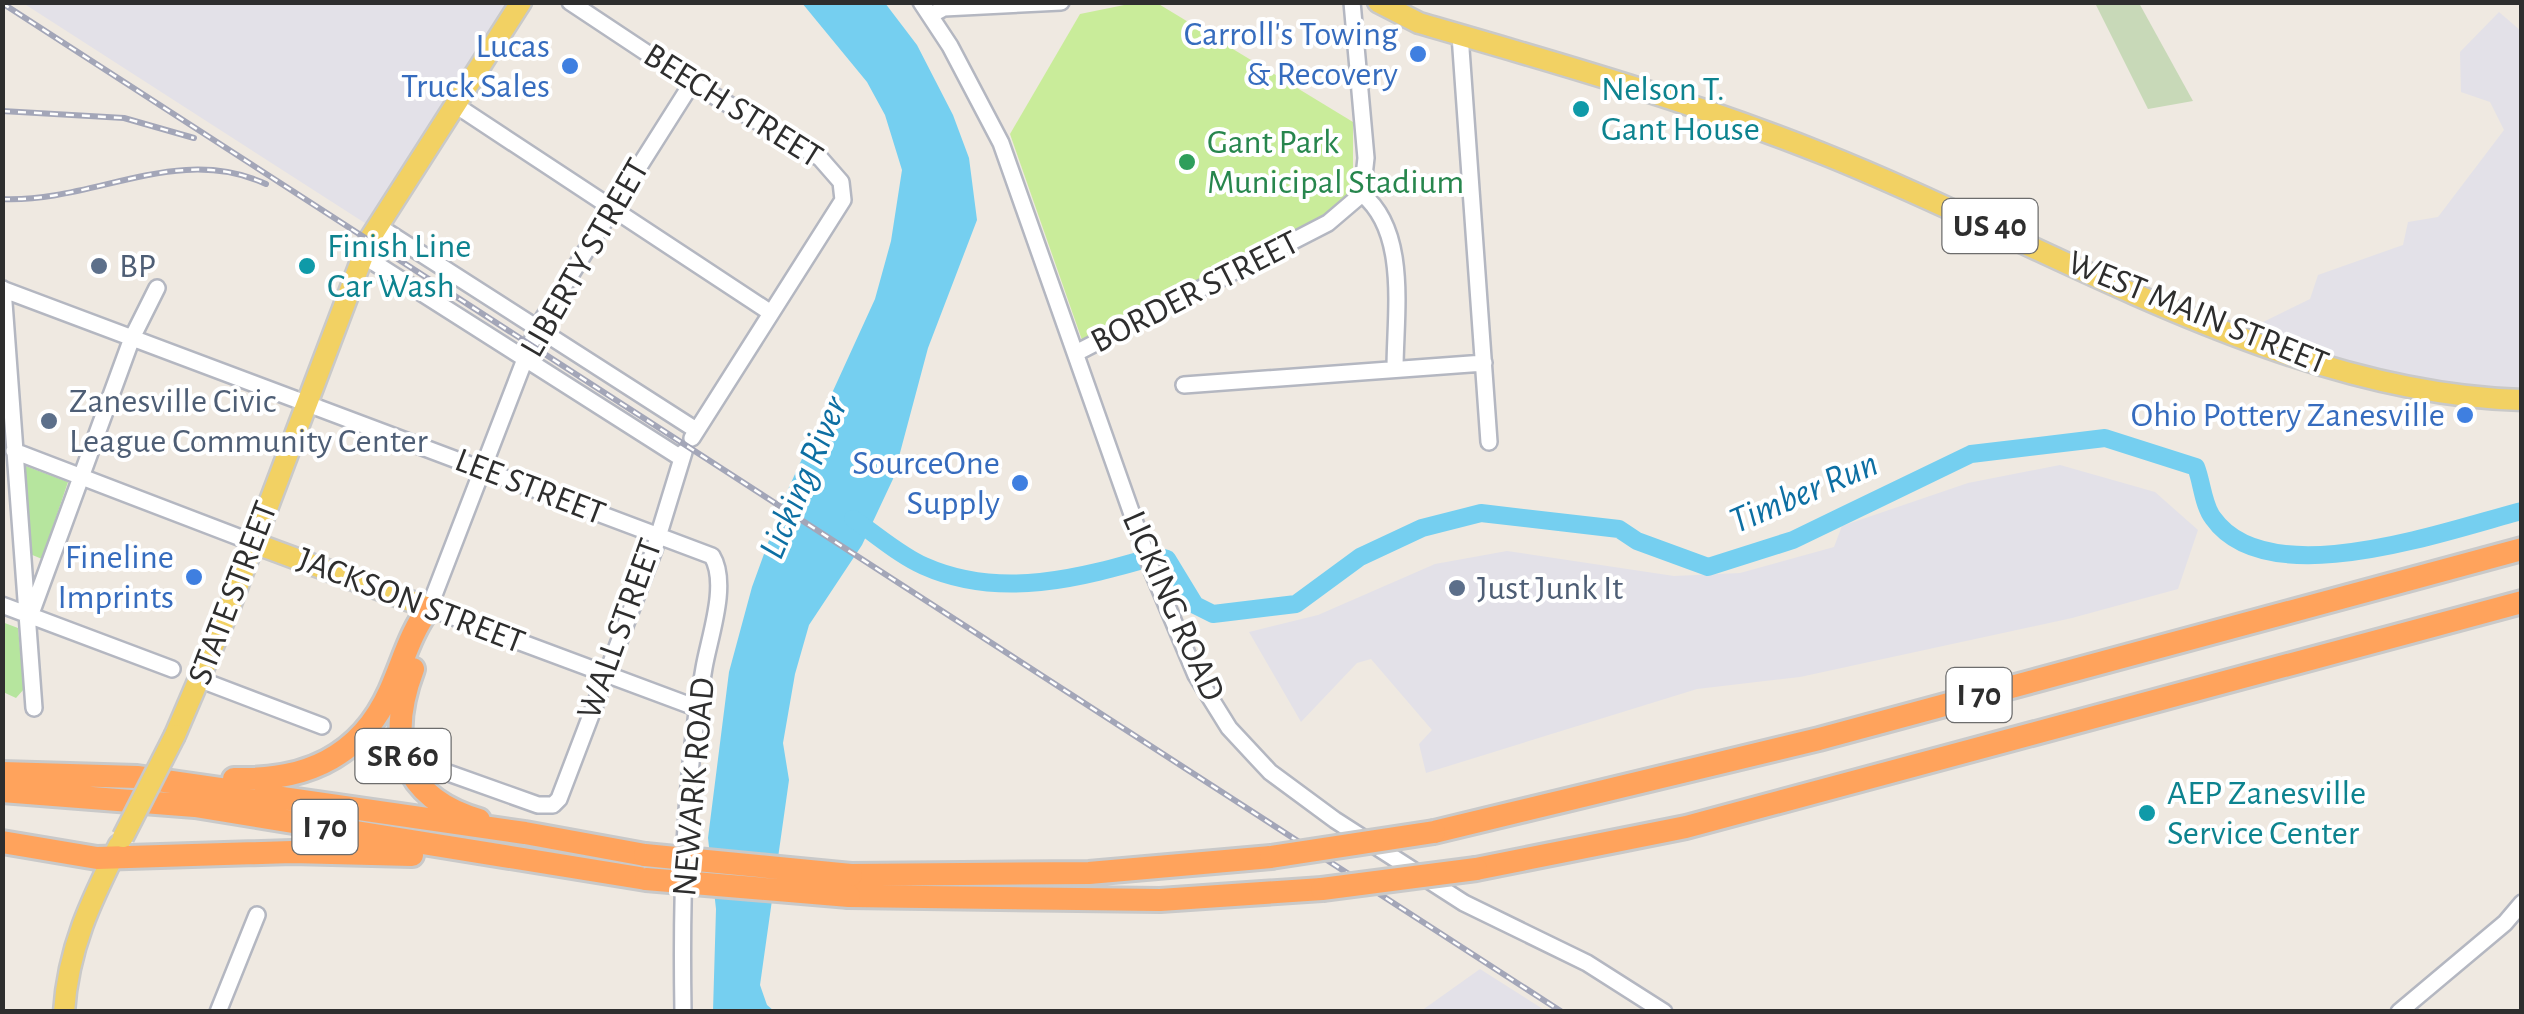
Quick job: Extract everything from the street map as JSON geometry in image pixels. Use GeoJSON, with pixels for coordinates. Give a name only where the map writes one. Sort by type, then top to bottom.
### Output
{"type":"FeatureCollection","features":[{"type":"Feature","properties":{"kind":"highway","name":"I 70"},"geometry":{"type":"LineString","coordinates":[[850,886],[1089,873],[1271,857],[1434,832],[1819,738],[2522,549]]}},
{"type":"Feature","properties":{"kind":"highway","name":"I 70"},"geometry":{"type":"LineString","coordinates":[[2,792],[195,806],[529,861],[645,867],[850,886],[1107,901],[1322,889],[1476,868],[1686,827],[2522,602]]}},
{"type":"Feature","properties":{"kind":"highway"},"geometry":{"type":"LineString","coordinates":[[137,778],[260,780],[287,777],[336,758],[354,744],[380,712],[415,625],[429,608]]}},
{"type":"Feature","properties":{"kind":"highway","name":"SR 60"},"geometry":{"type":"LineString","coordinates":[[429,608],[428,630],[402,707],[400,731],[408,768],[432,800],[460,814],[525,833]]}},
{"type":"Feature","properties":{"kind":"highway","name":"I 70"},"geometry":{"type":"LineString","coordinates":[[2,773],[137,778],[525,833],[645,867]]}},
{"type":"Feature","properties":{"kind":"highway"},"geometry":{"type":"LineString","coordinates":[[2,842],[97,858],[118,846],[382,852],[529,861]]}},
{"type":"Feature","properties":{"kind":"main road","name":"STATE STREET"},"geometry":{"type":"LineString","coordinates":[[64,1012],[66,976],[81,920],[201,680],[362,256],[520,2]]}},
{"type":"Feature","properties":{"kind":"main road","name":"WEST MAIN STREET"},"geometry":{"type":"LineString","coordinates":[[1378,2],[1409,19],[1820,152],[2273,350],[2392,384],[2522,400]]}},
{"type":"Feature","properties":{"kind":"main road","name":"JACKSON STREET"},"geometry":{"type":"LineString","coordinates":[[254,542],[429,608]]}},
{"type":"Feature","properties":{"kind":"street","name":"BEECH STREET"},"geometry":{"type":"LineString","coordinates":[[570,2],[692,84],[820,158],[842,182]]}},
{"type":"Feature","properties":{"kind":"street"},"geometry":{"type":"LineString","coordinates":[[926,9],[1060,2]]}},
{"type":"Feature","properties":{"kind":"street"},"geometry":{"type":"LineString","coordinates":[[1352,2],[1366,158],[1362,194],[1382,216],[1391,245],[1395,369]]}},
{"type":"Feature","properties":{"kind":"street","name":"LICKING ROAD"},"geometry":{"type":"LineString","coordinates":[[926,9],[1001,143],[1150,568],[1196,674],[1228,728],[1270,772],[1335,820],[1464,902],[1587,963],[1664,1012]]}},
{"type":"Feature","properties":{"kind":"street"},"geometry":{"type":"LineString","coordinates":[[1460,35],[1489,442]]}},
{"type":"Feature","properties":{"kind":"street","name":"LIBERTY STREET"},"geometry":{"type":"LineString","coordinates":[[429,608],[538,328],[610,208],[692,84]]}},
{"type":"Feature","properties":{"kind":"street"},"geometry":{"type":"LineString","coordinates":[[457,106],[771,313]]}},
{"type":"Feature","properties":{"kind":"street","name":"WALL STREET"},"geometry":{"type":"LineString","coordinates":[[440,770],[538,805],[553,805],[606,673],[688,445],[843,200],[842,182]]}},
{"type":"Feature","properties":{"kind":"street","name":"BORDER STREET"},"geometry":{"type":"LineString","coordinates":[[1076,353],[1328,223],[1362,194]]}},
{"type":"Feature","properties":{"kind":"street"},"geometry":{"type":"LineString","coordinates":[[378,226],[538,328],[688,445]]}},
{"type":"Feature","properties":{"kind":"street"},"geometry":{"type":"LineString","coordinates":[[362,256],[524,359],[688,445]]}},
{"type":"Feature","properties":{"kind":"street"},"geometry":{"type":"LineString","coordinates":[[30,616],[132,338],[157,288]]}},
{"type":"Feature","properties":{"kind":"street"},"geometry":{"type":"LineString","coordinates":[[3,289],[14,451],[10,501],[30,616],[34,708]]}},
{"type":"Feature","properties":{"kind":"street","name":"LEE STREET"},"geometry":{"type":"LineString","coordinates":[[3,289],[657,534],[712,556],[716,564]]}},
{"type":"Feature","properties":{"kind":"street"},"geometry":{"type":"LineString","coordinates":[[1184,385],[1484,363]]}},
{"type":"Feature","properties":{"kind":"street","name":"JACKSON STREET"},"geometry":{"type":"LineString","coordinates":[[14,451],[254,542]]}},
{"type":"Feature","properties":{"kind":"street","name":"NEWARK ROAD"},"geometry":{"type":"LineString","coordinates":[[683,1012],[684,852],[697,708],[718,586],[716,564]]}},
{"type":"Feature","properties":{"kind":"street"},"geometry":{"type":"LineString","coordinates":[[2,605],[172,669]]}},
{"type":"Feature","properties":{"kind":"street","name":"JACKSON STREET"},"geometry":{"type":"LineString","coordinates":[[429,608],[697,708]]}},
{"type":"Feature","properties":{"kind":"street"},"geometry":{"type":"LineString","coordinates":[[201,680],[322,726]]}},
{"type":"Feature","properties":{"kind":"street"},"geometry":{"type":"LineString","coordinates":[[2399,1012],[2505,923],[2522,903]]}},
{"type":"Feature","properties":{"kind":"street"},"geometry":{"type":"LineString","coordinates":[[218,1012],[257,915]]}},
{"type":"Feature","properties":{"kind":"street"},"geometry":{"type":"LineString","coordinates":[[2505,923],[2522,933]]}},
{"type":"Feature","properties":{"kind":"shaded area"},"geometry":{"type":"Polygon","coordinates":[[[23,3],[513,3],[368,225],[23,3]]]}},
{"type":"Feature","properties":{"kind":"shaded area"},"geometry":{"type":"Polygon","coordinates":[[[2499,12],[2521,31],[2521,391],[2386,376],[2247,330],[2310,299],[2318,275],[2403,245],[2408,222],[2438,217],[2504,130],[2490,102],[2461,92],[2460,52],[2499,12]]]}},
{"type":"Feature","properties":{"kind":"shaded area"},"geometry":{"type":"Polygon","coordinates":[[[2060,465],[2155,492],[2198,530],[2178,589],[2072,618],[1800,677],[1697,689],[1426,773],[1419,744],[1432,730],[1371,659],[1357,663],[1301,722],[1249,632],[1318,615],[1435,564],[1507,551],[1674,576],[1740,573],[1834,547],[1842,526],[1968,483],[2060,465]]]}},
{"type":"Feature","properties":{"kind":"shaded area"},"geometry":{"type":"Polygon","coordinates":[[[1480,969],[1546,1011],[1421,1011],[1480,969]]]}},
{"type":"Feature","properties":{"kind":"green space","name":"Gant Park Municipal Stadium"},"geometry":{"type":"Polygon","coordinates":[[[1134,3],[1157,3],[1353,122],[1353,187],[1338,208],[1082,340],[1010,134],[1080,14],[1134,3]]]}},
{"type":"Feature","properties":{"kind":"green space"},"geometry":{"type":"Polygon","coordinates":[[[2095,3],[2139,3],[2193,101],[2148,109],[2095,3]]]}},
{"type":"Feature","properties":{"kind":"green space"},"geometry":{"type":"Polygon","coordinates":[[[23,465],[68,482],[42,559],[30,554],[23,465]]]}},
{"type":"Feature","properties":{"kind":"green space"},"geometry":{"type":"Polygon","coordinates":[[[2,622],[18,628],[24,689],[16,698],[3,692],[2,622]]]}},
{"type":"Feature","properties":{"kind":"water","name":"Licking River"},"geometry":{"type":"Polygon","coordinates":[[[802,3],[885,3],[917,45],[953,115],[969,158],[977,220],[928,348],[893,479],[862,545],[809,625],[795,674],[783,743],[789,780],[760,985],[767,1005],[774,1011],[713,1011],[716,909],[708,838],[729,672],[752,587],[785,496],[875,299],[891,241],[902,170],[885,115],[867,82],[802,3]]]}},
{"type":"Feature","properties":{"kind":"waterway","name":"Timber Run"},"geometry":{"type":"LineString","coordinates":[[853,519],[924,566],[982,582],[1011,584],[1070,578],[1156,556],[1167,559],[1195,605],[1213,614],[1296,604],[1360,557],[1422,528],[1481,513],[1619,529],[1637,541],[1708,567],[1793,540],[1971,454],[2105,438],[2196,467],[2213,518],[2239,541],[2274,552],[2315,555],[2360,551],[2522,511]]}},
{"type":"Feature","properties":{"kind":"railway"},"geometry":{"type":"LineString","coordinates":[[2,3],[1562,1012]]}},
{"type":"Feature","properties":{"kind":"railway"},"geometry":{"type":"LineString","coordinates":[[2,111],[124,118],[194,138]]}},
{"type":"Feature","properties":{"kind":"railway"},"geometry":{"type":"LineString","coordinates":[[2,199],[36,198],[168,172],[200,170],[233,173],[266,184]]}},
{"type":"Feature","properties":{"kind":"place","name":"Carroll's Towing & Recovery"},"geometry":{"type":"Point","coordinates":[1418,54]}},
{"type":"Feature","properties":{"kind":"place","name":"Lucas Truck Sales"},"geometry":{"type":"Point","coordinates":[570,66]}},
{"type":"Feature","properties":{"kind":"place","name":"Nelson T. Gant House"},"geometry":{"type":"Point","coordinates":[1581,109]}},
{"type":"Feature","properties":{"kind":"place","name":"Gant Park Municipal Stadium"},"geometry":{"type":"Point","coordinates":[1187,162]}},
{"type":"Feature","properties":{"kind":"place","name":"BP"},"geometry":{"type":"Point","coordinates":[99,266]}},
{"type":"Feature","properties":{"kind":"place","name":"Finish Line Car Wash"},"geometry":{"type":"Point","coordinates":[307,266]}},
{"type":"Feature","properties":{"kind":"place","name":"Ohio Pottery Zanesville"},"geometry":{"type":"Point","coordinates":[2465,415]}},
{"type":"Feature","properties":{"kind":"place","name":"Zanesville Civic League Community Center"},"geometry":{"type":"Point","coordinates":[49,421]}},
{"type":"Feature","properties":{"kind":"place","name":"SourceOne Supply"},"geometry":{"type":"Point","coordinates":[1020,483]}},
{"type":"Feature","properties":{"kind":"place","name":"Fineline Imprints"},"geometry":{"type":"Point","coordinates":[194,577]}},
{"type":"Feature","properties":{"kind":"place","name":"Just Junk It"},"geometry":{"type":"Point","coordinates":[1457,588]}},
{"type":"Feature","properties":{"kind":"place","name":"AEP Zanesville Service Center"},"geometry":{"type":"Point","coordinates":[2147,813]}}]}
